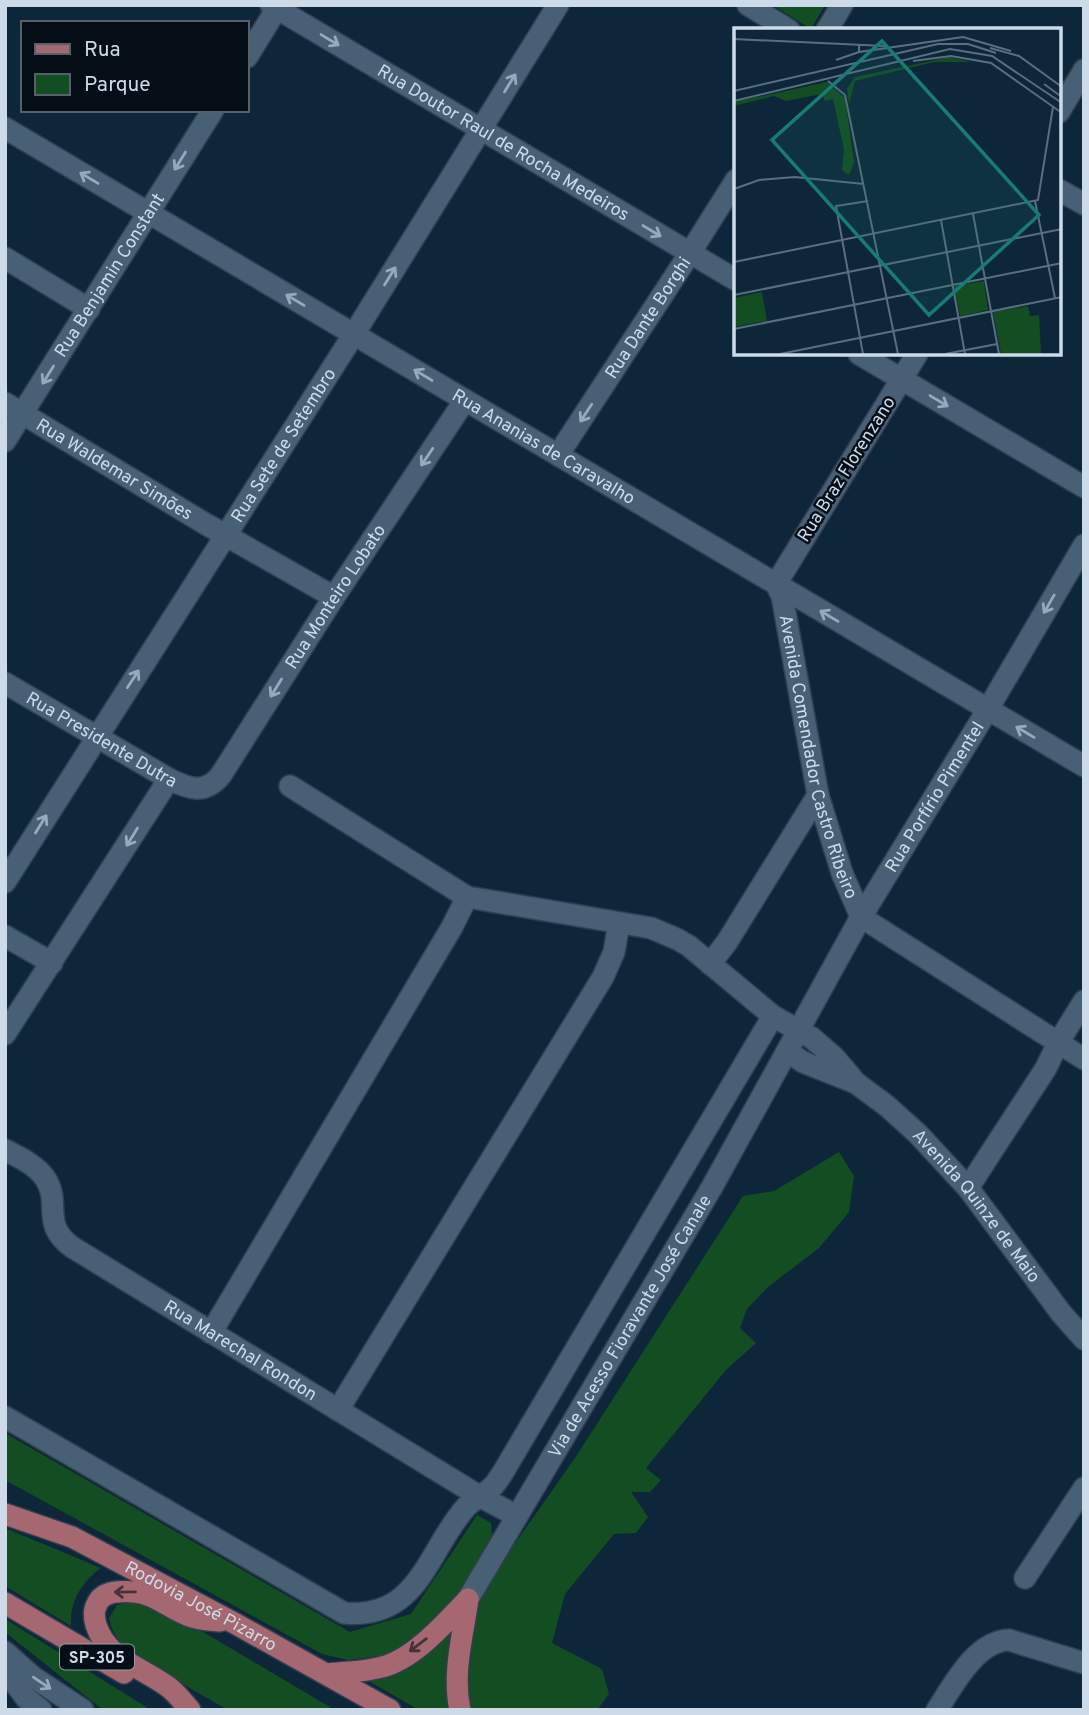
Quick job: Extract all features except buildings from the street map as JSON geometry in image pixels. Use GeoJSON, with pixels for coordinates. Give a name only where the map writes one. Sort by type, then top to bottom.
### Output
{"type":"FeatureCollection","features":[{"type":"Feature","properties":{"kind":"main road"},"geometry":{"type":"LineString","coordinates":[[5,1498],[72,1538]]}},
{"type":"Feature","properties":{"kind":"main road","name":"Rodovia José Pizarro"},"geometry":{"type":"LineString","coordinates":[[5,1514],[72,1538],[236,1624],[390,1710]]}},
{"type":"Feature","properties":{"kind":"main road"},"geometry":{"type":"LineString","coordinates":[[188,1710],[169,1687],[122,1659],[108,1647],[95,1620],[94,1610],[98,1600],[105,1594],[119,1591],[138,1592],[190,1617],[236,1624]]}},
{"type":"Feature","properties":{"kind":"main road"},"geometry":{"type":"LineString","coordinates":[[327,1674],[381,1667],[397,1661],[441,1628],[468,1599]]}},
{"type":"Feature","properties":{"kind":"main road"},"geometry":{"type":"LineString","coordinates":[[460,1710],[456,1691],[457,1668],[468,1599]]}},
{"type":"Feature","properties":{"kind":"main road","name":"SP-305"},"geometry":{"type":"LineString","coordinates":[[5,1603],[188,1710]]}},
{"type":"Feature","properties":{"kind":"street","name":"Rua Sete de Setembro"},"geometry":{"type":"LineString","coordinates":[[5,882],[354,334],[558,5]]}},
{"type":"Feature","properties":{"kind":"street"},"geometry":{"type":"LineString","coordinates":[[748,5],[786,28]]}},
{"type":"Feature","properties":{"kind":"street"},"geometry":{"type":"LineString","coordinates":[[828,28],[842,5]]}},
{"type":"Feature","properties":{"kind":"street","name":"Rua Doutor Raul de Rocha Medeiros"},"geometry":{"type":"LineString","coordinates":[[276,6],[734,279]]}},
{"type":"Feature","properties":{"kind":"street"},"geometry":{"type":"LineString","coordinates":[[248,55],[276,6]]}},
{"type":"Feature","properties":{"kind":"street"},"geometry":{"type":"LineString","coordinates":[[1061,109],[1084,70]]}},
{"type":"Feature","properties":{"kind":"street","name":"Rua Benjamin Constant"},"geometry":{"type":"LineString","coordinates":[[5,440],[14,408],[89,309],[212,112]]}},
{"type":"Feature","properties":{"kind":"street","name":"Rua Ananias de Caravalho"},"geometry":{"type":"LineString","coordinates":[[5,128],[1084,766]]}},
{"type":"Feature","properties":{"kind":"street","name":"Rua Dante Borghi"},"geometry":{"type":"LineString","coordinates":[[558,455],[734,183]]}},
{"type":"Feature","properties":{"kind":"street"},"geometry":{"type":"LineString","coordinates":[[1061,191],[1084,204]]}},
{"type":"Feature","properties":{"kind":"street"},"geometry":{"type":"LineString","coordinates":[[5,258],[89,309]]}},
{"type":"Feature","properties":{"kind":"street"},"geometry":{"type":"LineString","coordinates":[[861,355],[1084,487]]}},
{"type":"Feature","properties":{"kind":"street","name":"Rua Braz Florenzano"},"geometry":{"type":"LineString","coordinates":[[776,584],[916,355]]}},
{"type":"Feature","properties":{"kind":"street","name":"Rua Monteiro Lobato"},"geometry":{"type":"LineString","coordinates":[[202,790],[216,782],[221,775],[334,597],[465,400]]}},
{"type":"Feature","properties":{"kind":"street","name":"Rua Waldemar Simões"},"geometry":{"type":"LineString","coordinates":[[14,408],[334,597]]}},
{"type":"Feature","properties":{"kind":"street","name":"Rua Porfírio Pimentel"},"geometry":{"type":"LineString","coordinates":[[788,1052],[861,917],[1084,545]]}},
{"type":"Feature","properties":{"kind":"street","name":"Avenida Comendador Castro Ribeiro"},"geometry":{"type":"LineString","coordinates":[[776,584],[782,596],[818,795],[842,873],[861,917],[1084,1059]]}},
{"type":"Feature","properties":{"kind":"street","name":"Rua Presidente Dutra"},"geometry":{"type":"LineString","coordinates":[[5,683],[169,779],[202,790]]}},
{"type":"Feature","properties":{"kind":"street"},"geometry":{"type":"LineString","coordinates":[[5,1034],[169,779]]}},
{"type":"Feature","properties":{"kind":"street"},"geometry":{"type":"LineString","coordinates":[[290,786],[467,897],[665,933],[689,946],[773,1016],[812,1038],[835,1058],[856,1083]]}},
{"type":"Feature","properties":{"kind":"street"},"geometry":{"type":"LineString","coordinates":[[710,964],[727,942],[818,795]]}},
{"type":"Feature","properties":{"kind":"street"},"geometry":{"type":"LineString","coordinates":[[212,1333],[452,927],[467,897]]}},
{"type":"Feature","properties":{"kind":"street"},"geometry":{"type":"LineString","coordinates":[[338,1410],[603,977],[614,951],[620,923]]}},
{"type":"Feature","properties":{"kind":"street"},"geometry":{"type":"LineString","coordinates":[[5,936],[52,963]]}},
{"type":"Feature","properties":{"kind":"street"},"geometry":{"type":"LineString","coordinates":[[968,1188],[1046,1068],[1084,1001]]}},
{"type":"Feature","properties":{"kind":"street"},"geometry":{"type":"LineString","coordinates":[[5,1417],[344,1613],[375,1612],[400,1600],[410,1591],[466,1507],[492,1487],[502,1474],[773,1016]]}},
{"type":"Feature","properties":{"kind":"street"},"geometry":{"type":"LineString","coordinates":[[788,1052],[803,1062],[856,1083]]}},
{"type":"Feature","properties":{"kind":"street","name":"Via de Acesso Fioravante José Canale"},"geometry":{"type":"LineString","coordinates":[[468,1599],[632,1323],[788,1052]]}},
{"type":"Feature","properties":{"kind":"street","name":"Avenida Quinze de Maio"},"geometry":{"type":"LineString","coordinates":[[856,1083],[918,1134],[968,1188],[1061,1313],[1084,1339]]}},
{"type":"Feature","properties":{"kind":"street","name":"Rua Marechal Rondon"},"geometry":{"type":"LineString","coordinates":[[5,1150],[32,1166],[45,1178],[51,1193],[53,1223],[66,1242],[517,1517]]}},
{"type":"Feature","properties":{"kind":"street"},"geometry":{"type":"LineString","coordinates":[[1025,1578],[1084,1488]]}},
{"type":"Feature","properties":{"kind":"street"},"geometry":{"type":"LineString","coordinates":[[937,1710],[979,1653],[997,1640],[1009,1640],[1084,1663]]}},
{"type":"Feature","properties":{"kind":"street"},"geometry":{"type":"LineString","coordinates":[[5,1651],[33,1677],[83,1710]]}},
{"type":"Feature","properties":{"kind":"street"},"geometry":{"type":"LineString","coordinates":[[5,1670],[26,1698],[41,1710]]}},
{"type":"Feature","properties":{"kind":"green space"},"geometry":{"type":"Polygon","coordinates":[[[773,5],[825,5],[809,28],[773,5]]]}},
{"type":"Feature","properties":{"kind":"green space"},"geometry":{"type":"Polygon","coordinates":[[[839,1152],[854,1176],[849,1212],[819,1248],[768,1287],[747,1309],[740,1328],[756,1343],[726,1370],[646,1468],[661,1480],[650,1492],[631,1492],[648,1517],[636,1533],[614,1534],[565,1594],[552,1643],[602,1669],[609,1694],[597,1710],[471,1710],[467,1679],[468,1646],[474,1615],[485,1586],[575,1458],[743,1196],[774,1191],[839,1152]]]}},
{"type":"Feature","properties":{"kind":"green space"},"geometry":{"type":"Polygon","coordinates":[[[5,1433],[350,1632],[411,1614],[477,1515],[491,1523],[492,1535],[459,1596],[430,1627],[386,1655],[348,1660],[322,1654],[5,1480],[5,1433]]]}},
{"type":"Feature","properties":{"kind":"green space"},"geometry":{"type":"Polygon","coordinates":[[[5,1528],[101,1568],[78,1593],[72,1608],[71,1626],[5,1586],[5,1528]]]}},
{"type":"Feature","properties":{"kind":"green space"},"geometry":{"type":"Polygon","coordinates":[[[136,1601],[193,1626],[335,1710],[228,1710],[130,1654],[114,1633],[109,1618],[117,1605],[136,1601]]]}},
{"type":"Feature","properties":{"kind":"green space"},"geometry":{"type":"Polygon","coordinates":[[[5,1619],[151,1710],[103,1710],[5,1632],[5,1619]]]}},
{"type":"Feature","properties":{"kind":"green space"},"geometry":{"type":"Polygon","coordinates":[[[452,1627],[449,1650],[453,1710],[419,1710],[365,1679],[452,1627]]]}}]}
